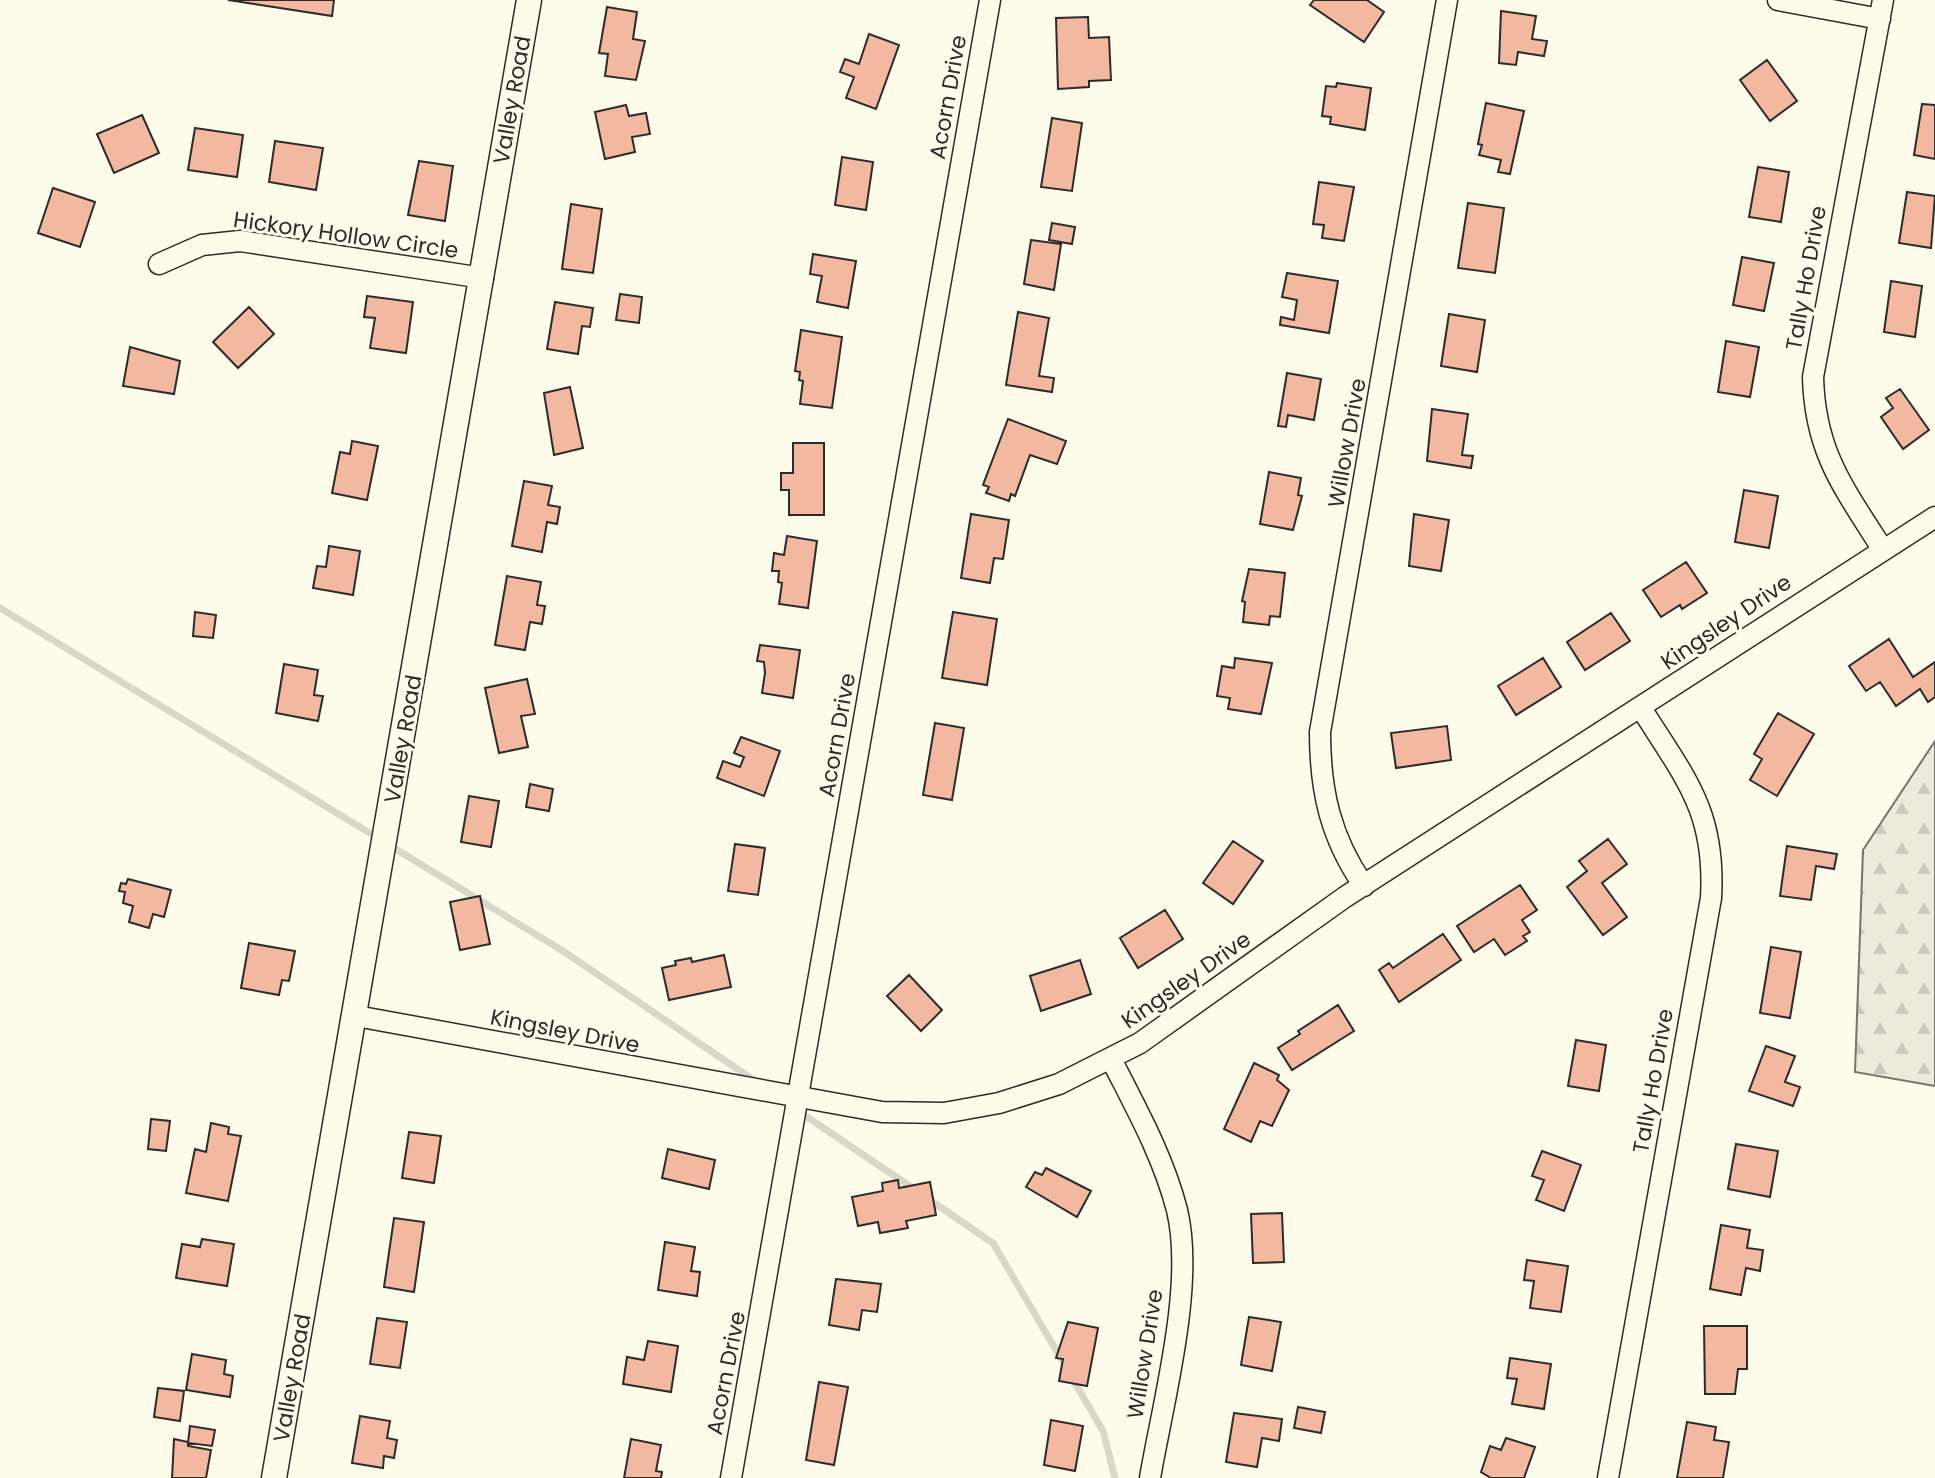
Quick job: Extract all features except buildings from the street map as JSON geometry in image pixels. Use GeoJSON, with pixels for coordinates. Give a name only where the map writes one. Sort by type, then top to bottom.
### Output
{"type":"FeatureCollection","features":[{"type":"Feature","properties":{"kind":"street","name":"Valley Road"},"geometry":{"type":"LineString","coordinates":[[274,1478],[529,0]]}},
{"type":"Feature","properties":{"kind":"street","name":"Acorn Drive"},"geometry":{"type":"LineString","coordinates":[[731,1478],[797,1098],[808,1054],[990,0]]}},
{"type":"Feature","properties":{"kind":"street","name":"Willow Drive"},"geometry":{"type":"LineString","coordinates":[[1364,886],[1331,828],[1323,790],[1320,732],[1447,0]]}},
{"type":"Feature","properties":{"kind":"street"},"geometry":{"type":"LineString","coordinates":[[1778,0],[1882,9]]}},
{"type":"Feature","properties":{"kind":"street","name":"Tally Ho Drive"},"geometry":{"type":"LineString","coordinates":[[1882,9],[1813,377],[1814,413],[1827,458],[1883,550]]}},
{"type":"Feature","properties":{"kind":"street","name":"Hickory Hollow Circle"},"geometry":{"type":"LineString","coordinates":[[159,264],[202,245],[240,241],[483,278]]}},
{"type":"Feature","properties":{"kind":"street","name":"Kingsley Drive"},"geometry":{"type":"LineString","coordinates":[[356,1016],[882,1112],[944,1113],[1034,1093],[1111,1059],[1170,1023],[1364,886],[1935,517]]}},
{"type":"Feature","properties":{"kind":"street","name":"Tally Ho Drive"},"geometry":{"type":"LineString","coordinates":[[1608,1478],[1711,898],[1713,863],[1712,844],[1700,807],[1641,708]]}},
{"type":"Feature","properties":{"kind":"street","name":"Willow Drive"},"geometry":{"type":"LineString","coordinates":[[1111,1059],[1164,1168],[1181,1238],[1180,1299],[1150,1478]]}},
{"type":"Feature","properties":{"kind":"green space"},"geometry":{"type":"Polygon","coordinates":[[[1935,741],[1935,1086],[1855,1072],[1863,850],[1935,741]]]}},
{"type":"Feature","properties":{"kind":"waterway"},"geometry":{"type":"LineString","coordinates":[[0,608],[378,838]]}},
{"type":"Feature","properties":{"kind":"waterway"},"geometry":{"type":"LineString","coordinates":[[389,845],[563,951],[755,1081]]}},
{"type":"Feature","properties":{"kind":"waterway"},"geometry":{"type":"LineString","coordinates":[[798,1111],[917,1191]]}},
{"type":"Feature","properties":{"kind":"waterway"},"geometry":{"type":"LineString","coordinates":[[927,1198],[993,1243],[1066,1367]]}},
{"type":"Feature","properties":{"kind":"waterway"},"geometry":{"type":"LineString","coordinates":[[1072,1378],[1103,1431],[1115,1478]]}}]}
